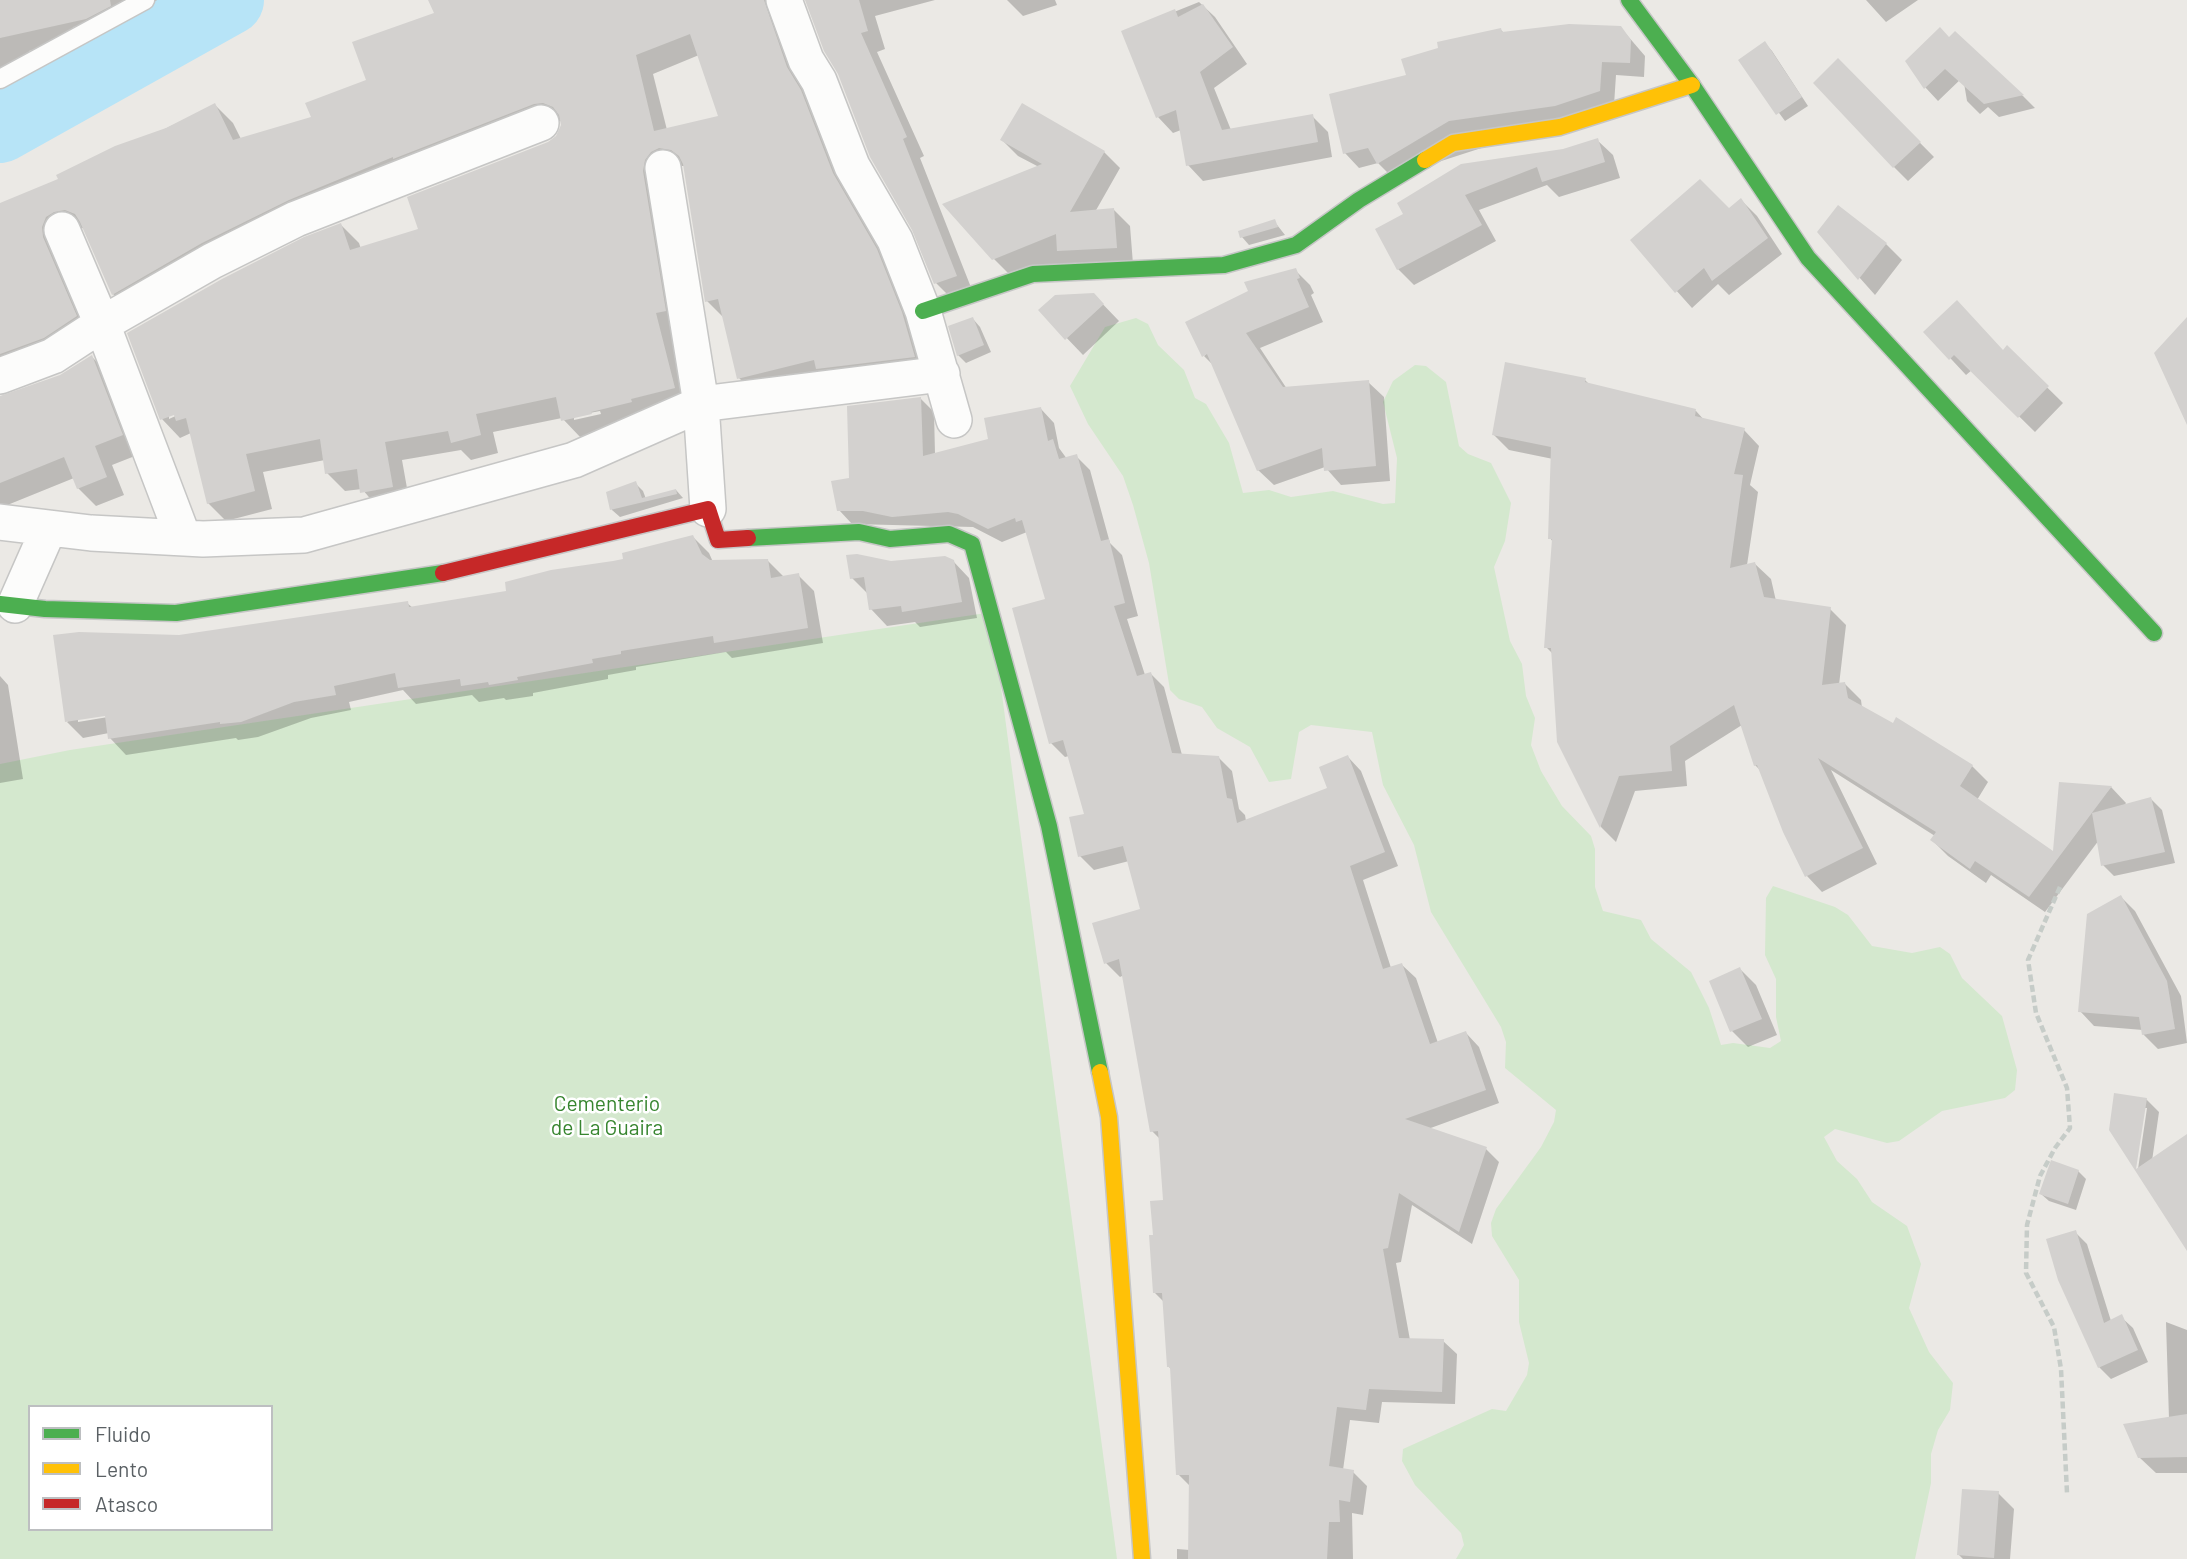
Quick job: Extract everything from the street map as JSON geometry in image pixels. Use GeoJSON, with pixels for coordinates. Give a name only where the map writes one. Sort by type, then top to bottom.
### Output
{"type":"FeatureCollection","features":[{"type":"Feature","properties":{"kind":"street"},"geometry":{"type":"LineString","coordinates":[[784,0],[806,60],[819,81],[852,166],[895,240],[923,310],[954,420]]}},
{"type":"Feature","properties":{"kind":"street"},"geometry":{"type":"LineString","coordinates":[[1629,0],[1692,85],[1808,258],[2154,634]]}},
{"type":"Feature","properties":{"kind":"street"},"geometry":{"type":"LineString","coordinates":[[923,310],[1033,274],[1224,265],[1296,245],[1360,200],[1453,144],[1560,127],[1692,85]]}},
{"type":"Feature","properties":{"kind":"street"},"geometry":{"type":"LineString","coordinates":[[0,376],[53,356],[102,324],[212,261],[296,219],[541,123]]}},
{"type":"Feature","properties":{"kind":"street"},"geometry":{"type":"LineString","coordinates":[[663,168],[701,404],[708,509],[718,540],[859,532],[890,538],[949,534],[972,544],[1049,826],[1109,1117],[1142,1559]]}},
{"type":"Feature","properties":{"kind":"street"},"geometry":{"type":"LineString","coordinates":[[62,230],[102,324],[183,537]]}},
{"type":"Feature","properties":{"kind":"street"},"geometry":{"type":"LineString","coordinates":[[0,522],[91,533],[183,537],[304,535],[574,460],[701,404],[942,374]]}},
{"type":"Feature","properties":{"kind":"street"},"geometry":{"type":"LineString","coordinates":[[49,528],[8,604],[71,610],[176,613],[452,572],[708,509]]}},
{"type":"Feature","properties":{"kind":"lane"},"geometry":{"type":"LineString","coordinates":[[0,79],[145,0]]}},
{"type":"Feature","properties":{"kind":"path"},"geometry":{"type":"LineString","coordinates":[[2060,887],[2028,960],[2036,1013],[2067,1088],[2070,1128],[2055,1148],[2040,1176],[2026,1224],[2026,1273],[2054,1327],[2061,1369],[2067,1493]]}},
{"type":"Feature","properties":{"kind":"green space"},"geometry":{"type":"Polygon","coordinates":[[[1136,318],[1148,324],[1158,345],[1184,370],[1195,398],[1206,404],[1229,443],[1243,493],[1269,490],[1291,497],[1333,491],[1383,504],[1395,503],[1397,458],[1383,402],[1393,381],[1415,365],[1426,366],[1446,382],[1459,446],[1468,454],[1491,463],[1511,503],[1505,541],[1494,567],[1510,641],[1522,664],[1526,696],[1535,718],[1531,745],[1541,771],[1562,806],[1591,836],[1595,849],[1595,887],[1603,911],[1641,920],[1651,939],[1691,972],[1709,1008],[1721,1045],[1733,1043],[1770,1048],[1781,1041],[1776,1017],[1776,979],[1765,955],[1766,898],[1773,886],[1835,907],[1848,915],[1872,946],[1912,953],[1940,947],[1950,954],[1962,978],[2002,1016],[2017,1070],[2015,1090],[2005,1098],[1942,1111],[1899,1141],[1887,1143],[1835,1129],[1824,1137],[1837,1161],[1857,1179],[1872,1202],[1907,1226],[1921,1264],[1909,1308],[1929,1352],[1953,1383],[1950,1410],[1938,1430],[1931,1454],[1931,1483],[1915,1559],[1456,1559],[1464,1545],[1461,1533],[1415,1485],[1402,1461],[1403,1449],[1492,1409],[1506,1411],[1527,1375],[1529,1363],[1519,1322],[1519,1280],[1492,1236],[1491,1223],[1496,1209],[1541,1147],[1554,1122],[1556,1110],[1505,1068],[1506,1042],[1501,1027],[1431,912],[1414,845],[1383,785],[1372,732],[1311,725],[1299,732],[1291,779],[1269,782],[1250,747],[1217,728],[1202,707],[1179,699],[1170,690],[1149,563],[1133,505],[1123,476],[1088,424],[1070,386],[1105,327],[1136,318]]]}},
{"type":"Feature","properties":{"kind":"green space","name":"Cementerio de La Guaira"},"geometry":{"type":"Polygon","coordinates":[[[986,613],[997,657],[1117,1559],[0,1559],[0,764],[70,750],[986,613]]]}},
{"type":"Feature","properties":{"kind":"building"},"geometry":{"type":"Polygon","coordinates":[[[0,0],[110,0],[111,6],[86,19],[0,38],[0,0]]]}},
{"type":"Feature","properties":{"kind":"building"},"geometry":{"type":"Polygon","coordinates":[[[428,0],[764,0],[787,67],[801,90],[833,173],[877,249],[902,312],[915,357],[816,369],[814,360],[737,379],[718,299],[705,302],[683,164],[679,156],[671,150],[659,148],[651,152],[645,160],[643,171],[666,311],[656,313],[675,388],[561,421],[556,397],[476,414],[481,435],[451,443],[448,431],[385,442],[393,487],[360,493],[357,469],[325,474],[320,439],[246,454],[255,491],[207,504],[186,418],[176,421],[174,415],[160,420],[127,333],[222,279],[304,237],[341,223],[350,250],[418,229],[407,197],[548,142],[556,136],[561,125],[559,115],[553,107],[543,103],[534,104],[393,157],[289,200],[202,243],[112,295],[75,214],[65,210],[54,212],[46,217],[42,227],[43,237],[77,316],[44,338],[0,354],[0,203],[58,179],[56,175],[115,146],[166,128],[215,103],[233,140],[311,117],[305,103],[366,80],[352,42],[434,13],[428,0]],[[690,34],[636,55],[654,131],[718,116],[690,34]]]}},
{"type":"Feature","properties":{"kind":"building"},"geometry":{"type":"Polygon","coordinates":[[[805,0],[859,0],[868,31],[861,33],[907,137],[903,139],[957,276],[934,284],[912,230],[870,157],[838,74],[824,51],[805,0]]]}},
{"type":"Feature","properties":{"kind":"building"},"geometry":{"type":"Polygon","coordinates":[[[1203,4],[1233,47],[1200,72],[1222,130],[1313,114],[1318,142],[1186,166],[1176,110],[1156,118],[1121,31],[1175,9],[1178,17],[1203,4]]]}},
{"type":"Feature","properties":{"kind":"building"},"geometry":{"type":"Polygon","coordinates":[[[1569,24],[1621,26],[1631,40],[1630,63],[1602,62],[1600,91],[1555,106],[1449,121],[1377,164],[1368,148],[1343,154],[1329,94],[1406,75],[1401,59],[1438,48],[1437,42],[1501,28],[1502,32],[1569,24]]]}},
{"type":"Feature","properties":{"kind":"building"},"geometry":{"type":"Polygon","coordinates":[[[1940,27],[1949,37],[1955,31],[2024,95],[1984,104],[1945,69],[1924,89],[1905,61],[1940,27]]]}},
{"type":"Feature","properties":{"kind":"building"},"geometry":{"type":"Polygon","coordinates":[[[1765,41],[1802,97],[1776,115],[1738,60],[1765,41]]]}},
{"type":"Feature","properties":{"kind":"building"},"geometry":{"type":"Polygon","coordinates":[[[1838,58],[1921,142],[1893,168],[1813,83],[1838,58]]]}},
{"type":"Feature","properties":{"kind":"building"},"geometry":{"type":"Polygon","coordinates":[[[1022,103],[1105,151],[1070,212],[1114,208],[1117,248],[1057,251],[1056,234],[992,260],[942,204],[1042,164],[1000,140],[1022,103]]]}},
{"type":"Feature","properties":{"kind":"building"},"geometry":{"type":"Polygon","coordinates":[[[1598,138],[1605,162],[1542,182],[1537,167],[1465,195],[1482,225],[1397,270],[1375,229],[1403,214],[1397,203],[1461,164],[1563,149],[1598,138]]]}},
{"type":"Feature","properties":{"kind":"building"},"geometry":{"type":"Polygon","coordinates":[[[1700,179],[1729,208],[1741,198],[1768,238],[1712,281],[1704,268],[1675,293],[1630,240],[1700,179]]]}},
{"type":"Feature","properties":{"kind":"building"},"geometry":{"type":"Polygon","coordinates":[[[1838,205],[1887,243],[1858,280],[1817,232],[1838,205]]]}},
{"type":"Feature","properties":{"kind":"building"},"geometry":{"type":"Polygon","coordinates":[[[1275,219],[1278,227],[1240,238],[1238,231],[1275,219]]]}},
{"type":"Feature","properties":{"kind":"building"},"geometry":{"type":"Polygon","coordinates":[[[1296,268],[1300,278],[1297,279],[1309,307],[1246,333],[1283,387],[1369,380],[1376,466],[1324,471],[1322,448],[1257,471],[1207,354],[1202,357],[1185,322],[1248,291],[1244,282],[1296,268]]]}},
{"type":"Feature","properties":{"kind":"building"},"geometry":{"type":"Polygon","coordinates":[[[1094,293],[1104,304],[1065,340],[1038,310],[1055,295],[1094,293]]]}},
{"type":"Feature","properties":{"kind":"building"},"geometry":{"type":"Polygon","coordinates":[[[1957,300],[2003,350],[2007,345],[2049,386],[2018,418],[1954,355],[1949,360],[1923,332],[1957,300]]]}},
{"type":"Feature","properties":{"kind":"building"},"geometry":{"type":"Polygon","coordinates":[[[973,317],[984,345],[957,356],[948,326],[973,317]]]}},
{"type":"Feature","properties":{"kind":"building"},"geometry":{"type":"Polygon","coordinates":[[[2187,317],[2187,425],[2154,353],[2187,317]]]}},
{"type":"Feature","properties":{"kind":"building"},"geometry":{"type":"Polygon","coordinates":[[[92,355],[123,435],[95,446],[107,477],[77,489],[64,457],[0,483],[0,396],[60,375],[92,355]]]}},
{"type":"Feature","properties":{"kind":"building"},"geometry":{"type":"Polygon","coordinates":[[[1505,362],[1586,378],[1585,382],[1696,409],[1695,416],[1745,428],[1734,474],[1743,475],[1730,568],[1755,562],[1764,597],[1831,607],[1822,685],[1845,682],[1848,698],[1893,723],[1896,717],[1973,765],[1960,786],[2053,851],[2059,782],[2112,786],[2029,897],[1975,861],[1970,869],[1930,840],[1936,832],[1818,758],[1863,848],[1805,877],[1783,832],[1757,765],[1754,766],[1734,705],[1670,746],[1672,771],[1619,776],[1600,828],[1557,742],[1551,648],[1544,648],[1552,539],[1548,539],[1551,447],[1492,435],[1505,362]]]}},
{"type":"Feature","properties":{"kind":"building"},"geometry":{"type":"Polygon","coordinates":[[[921,397],[923,456],[988,439],[984,418],[1041,407],[1048,441],[1053,439],[1059,459],[1077,454],[1101,541],[1109,539],[1125,603],[1114,606],[1137,676],[1151,672],[1172,753],[1219,756],[1227,798],[1232,799],[1237,823],[1327,788],[1319,767],[1348,755],[1385,852],[1350,866],[1383,969],[1402,963],[1430,1044],[1466,1031],[1486,1090],[1405,1119],[1487,1147],[1459,1232],[1399,1193],[1388,1248],[1383,1249],[1399,1338],[1444,1339],[1442,1392],[1369,1389],[1366,1410],[1337,1407],[1329,1466],[1354,1470],[1350,1502],[1339,1500],[1340,1522],[1329,1522],[1327,1559],[1188,1559],[1189,1475],[1176,1475],[1170,1367],[1167,1367],[1162,1293],[1153,1293],[1149,1235],[1153,1235],[1150,1201],[1163,1200],[1158,1131],[1150,1132],[1119,959],[1104,964],[1092,923],[1140,909],[1123,846],[1078,857],[1069,817],[1084,814],[1063,740],[1049,744],[1012,608],[1045,599],[1022,520],[1016,522],[1015,518],[988,529],[948,512],[892,517],[863,511],[837,511],[831,481],[849,478],[847,406],[921,397]]]}},
{"type":"Feature","properties":{"kind":"building"},"geometry":{"type":"Polygon","coordinates":[[[636,481],[642,498],[676,489],[677,494],[610,510],[606,492],[636,481]]]}},
{"type":"Feature","properties":{"kind":"building"},"geometry":{"type":"Polygon","coordinates":[[[693,535],[702,554],[710,560],[768,559],[771,578],[799,573],[808,628],[714,643],[713,636],[621,651],[621,654],[592,659],[593,663],[489,685],[488,682],[461,686],[460,679],[398,688],[395,673],[334,686],[336,695],[294,702],[241,722],[220,722],[108,739],[105,716],[65,722],[53,635],[79,632],[179,635],[408,601],[409,607],[506,591],[505,582],[551,570],[623,559],[622,553],[693,535]]]}},
{"type":"Feature","properties":{"kind":"building"},"geometry":{"type":"Polygon","coordinates":[[[857,554],[891,561],[945,556],[954,560],[962,602],[902,612],[901,606],[869,610],[864,577],[850,579],[846,555],[857,554]]]}},
{"type":"Feature","properties":{"kind":"building"},"geometry":{"type":"Polygon","coordinates":[[[2151,797],[2165,852],[2101,866],[2092,813],[2151,797]]]}},
{"type":"Feature","properties":{"kind":"building"},"geometry":{"type":"Polygon","coordinates":[[[2121,895],[2167,981],[2175,1029],[2142,1035],[2139,1017],[2078,1012],[2087,914],[2121,895]]]}},
{"type":"Feature","properties":{"kind":"building"},"geometry":{"type":"Polygon","coordinates":[[[1740,967],[1762,1019],[1730,1032],[1709,981],[1740,967]]]}},
{"type":"Feature","properties":{"kind":"building"},"geometry":{"type":"Polygon","coordinates":[[[2114,1093],[2147,1098],[2136,1169],[2187,1134],[2187,1251],[2109,1130],[2114,1093]]]}},
{"type":"Feature","properties":{"kind":"building"},"geometry":{"type":"Polygon","coordinates":[[[2051,1160],[2079,1170],[2068,1204],[2039,1194],[2051,1160]]]}},
{"type":"Feature","properties":{"kind":"building"},"geometry":{"type":"Polygon","coordinates":[[[2076,1230],[2104,1323],[2122,1314],[2138,1350],[2098,1368],[2058,1280],[2046,1239],[2076,1230]]]}},
{"type":"Feature","properties":{"kind":"building"},"geometry":{"type":"Polygon","coordinates":[[[2187,1414],[2187,1457],[2138,1458],[2123,1424],[2187,1414]]]}},
{"type":"Feature","properties":{"kind":"building"},"geometry":{"type":"Polygon","coordinates":[[[1962,1489],[1999,1491],[1994,1558],[1957,1555],[1962,1489]]]}},
{"type":"Feature","properties":{"kind":"waterway"},"geometry":{"type":"LineString","coordinates":[[0,128],[229,0]]}},
{"type":"Feature","properties":{"kind":"traffic: fast"},"geometry":{"type":"LineString","coordinates":[[1629,0],[1692,85],[1808,258],[2154,633]]}},
{"type":"Feature","properties":{"kind":"traffic: fast"},"geometry":{"type":"LineString","coordinates":[[923,311],[1033,274],[1224,265],[1296,245],[1359,200],[1425,160]]}},
{"type":"Feature","properties":{"kind":"traffic: fast"},"geometry":{"type":"LineString","coordinates":[[748,538],[859,532],[890,539],[949,534],[972,544],[1049,826],[1100,1072]]}},
{"type":"Feature","properties":{"kind":"traffic: fast"},"geometry":{"type":"LineString","coordinates":[[0,604],[45,609],[176,613],[443,573]]}},
{"type":"Feature","properties":{"kind":"traffic: slow"},"geometry":{"type":"LineString","coordinates":[[1425,160],[1453,143],[1560,127],[1692,85]]}},
{"type":"Feature","properties":{"kind":"traffic: slow"},"geometry":{"type":"LineString","coordinates":[[1100,1072],[1109,1117],[1142,1559]]}},
{"type":"Feature","properties":{"kind":"traffic: jam"},"geometry":{"type":"LineString","coordinates":[[443,573],[708,509],[718,540],[748,538]]}}]}
